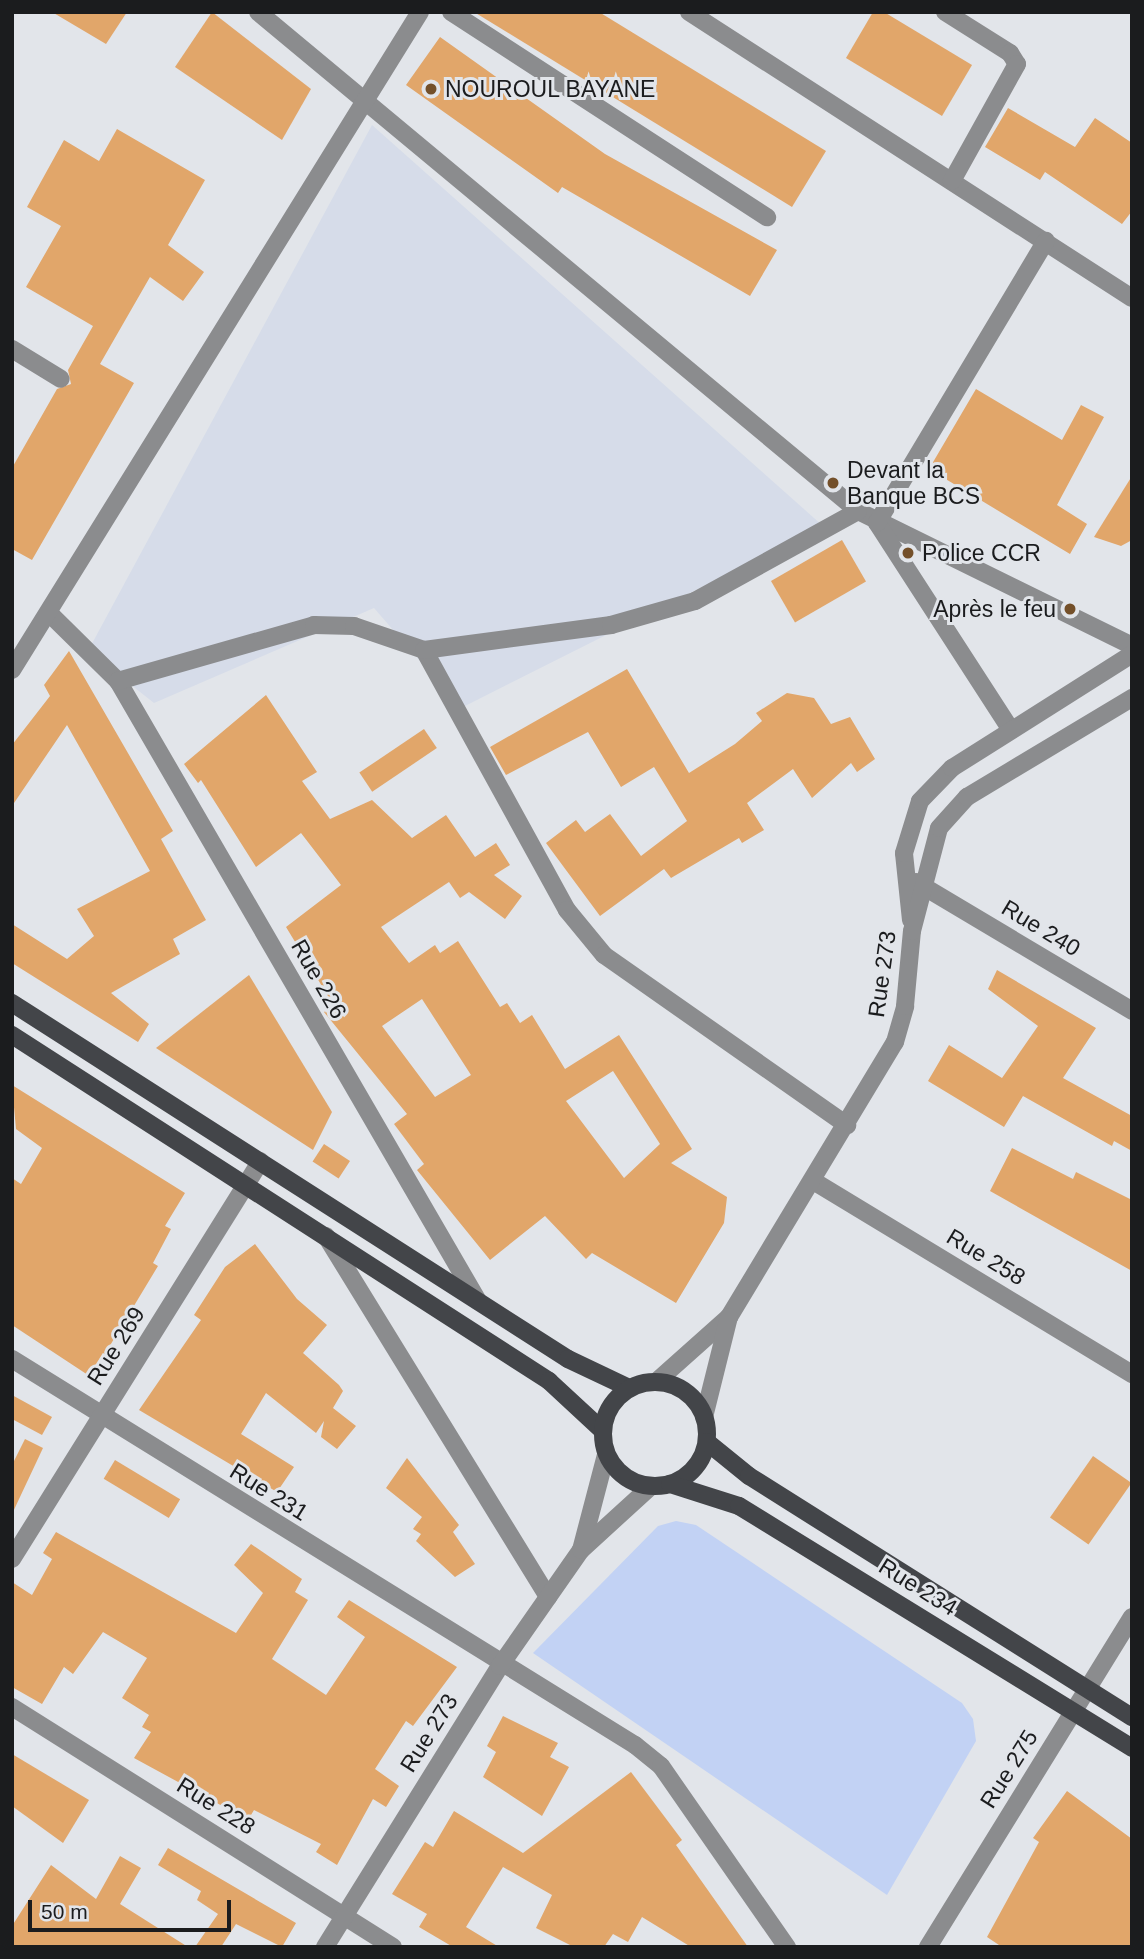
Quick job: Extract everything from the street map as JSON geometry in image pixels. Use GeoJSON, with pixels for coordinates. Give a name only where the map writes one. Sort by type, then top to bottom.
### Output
{"type":"FeatureCollection","features":[{"type":"Feature","properties":{"kind":"main road"},"geometry":{"type":"LineString","coordinates":[[12,1003],[568,1359],[629,1388]]}},
{"type":"Feature","properties":{"kind":"main road"},"geometry":{"type":"LineString","coordinates":[[12,1035],[549,1381],[602,1430]]}},
{"type":"Feature","properties":{"kind":"main road"},"geometry":{"type":"LineString","coordinates":[[656,1382],[680,1388],[704,1417],[707,1442],[695,1469],[670,1485],[650,1487],[619,1473],[606,1455],[602,1430],[610,1406],[629,1388],[656,1382]]}},
{"type":"Feature","properties":{"kind":"main road","name":"Rue 234"},"geometry":{"type":"LineString","coordinates":[[707,1442],[749,1476],[1132,1717]]}},
{"type":"Feature","properties":{"kind":"main road","name":"Rue 234"},"geometry":{"type":"LineString","coordinates":[[670,1485],[739,1506],[1132,1748]]}},
{"type":"Feature","properties":{"kind":"street"},"geometry":{"type":"LineString","coordinates":[[258,12],[858,511],[877,523],[1132,646]]}},
{"type":"Feature","properties":{"kind":"street"},"geometry":{"type":"LineString","coordinates":[[12,670],[368,101],[420,12]]}},
{"type":"Feature","properties":{"kind":"street"},"geometry":{"type":"LineString","coordinates":[[451,12],[767,217]]}},
{"type":"Feature","properties":{"kind":"street"},"geometry":{"type":"LineString","coordinates":[[690,12],[1132,298]]}},
{"type":"Feature","properties":{"kind":"street"},"geometry":{"type":"LineString","coordinates":[[945,12],[1010,53],[1017,64],[951,181]]}},
{"type":"Feature","properties":{"kind":"street"},"geometry":{"type":"LineString","coordinates":[[877,523],[1046,241]]}},
{"type":"Feature","properties":{"kind":"street"},"geometry":{"type":"LineString","coordinates":[[12,349],[61,379]]}},
{"type":"Feature","properties":{"kind":"street"},"geometry":{"type":"LineString","coordinates":[[118,681],[314,625],[354,626],[424,650],[611,625],[695,601],[858,511]]}},
{"type":"Feature","properties":{"kind":"street"},"geometry":{"type":"LineString","coordinates":[[877,523],[1011,730]]}},
{"type":"Feature","properties":{"kind":"street","name":"Rue 226"},"geometry":{"type":"LineString","coordinates":[[49,613],[118,681],[478,1301]]}},
{"type":"Feature","properties":{"kind":"street"},"geometry":{"type":"LineString","coordinates":[[424,650],[567,910],[604,955],[847,1125]]}},
{"type":"Feature","properties":{"kind":"street"},"geometry":{"type":"LineString","coordinates":[[912,931],[904,853],[920,801],[952,768],[1132,654]]}},
{"type":"Feature","properties":{"kind":"street","name":"Rue 273"},"geometry":{"type":"LineString","coordinates":[[656,1382],[729,1317],[815,1182],[895,1042],[905,1006],[912,931],[926,886],[939,828],[967,797],[1132,698]]}},
{"type":"Feature","properties":{"kind":"street","name":"Rue 240"},"geometry":{"type":"LineString","coordinates":[[907,879],[926,886],[1132,1011]]}},
{"type":"Feature","properties":{"kind":"street","name":"Rue 269"},"geometry":{"type":"LineString","coordinates":[[12,1559],[261,1161]]}},
{"type":"Feature","properties":{"kind":"street","name":"Rue 258"},"geometry":{"type":"LineString","coordinates":[[815,1182],[1132,1374]]}},
{"type":"Feature","properties":{"kind":"street"},"geometry":{"type":"LineString","coordinates":[[326,1236],[548,1597]]}},
{"type":"Feature","properties":{"kind":"street","name":"Rue 273"},"geometry":{"type":"LineString","coordinates":[[704,1417],[729,1317]]}},
{"type":"Feature","properties":{"kind":"street","name":"Rue 231"},"geometry":{"type":"LineString","coordinates":[[12,1359],[661,1766],[788,1947]]}},
{"type":"Feature","properties":{"kind":"street","name":"Rue 273"},"geometry":{"type":"LineString","coordinates":[[581,1550],[606,1455]]}},
{"type":"Feature","properties":{"kind":"street","name":"Rue 273"},"geometry":{"type":"LineString","coordinates":[[324,1947],[500,1666],[581,1550],[650,1487]]}},
{"type":"Feature","properties":{"kind":"street","name":"Rue 275"},"geometry":{"type":"LineString","coordinates":[[928,1947],[1132,1617]]}},
{"type":"Feature","properties":{"kind":"street","name":"Rue 228"},"geometry":{"type":"LineString","coordinates":[[12,1707],[393,1947]]}},
{"type":"Feature","properties":{"kind":"shaded area"},"geometry":{"type":"Polygon","coordinates":[[[372,125],[823,526],[461,708],[374,608],[154,703],[88,651],[372,125]]]}},
{"type":"Feature","properties":{"kind":"shaded area"},"geometry":{"type":"Polygon","coordinates":[[[676,1521],[696,1525],[962,1703],[973,1719],[976,1741],[887,1895],[533,1653],[658,1526],[676,1521]]]}},
{"type":"Feature","properties":{"kind":"building"},"geometry":{"type":"Polygon","coordinates":[[[52,12],[127,12],[106,44],[52,12]]]}},
{"type":"Feature","properties":{"kind":"building"},"geometry":{"type":"Polygon","coordinates":[[[212,12],[311,89],[282,140],[175,67],[212,12]]]}},
{"type":"Feature","properties":{"kind":"building"},"geometry":{"type":"Polygon","coordinates":[[[474,12],[599,12],[826,151],[792,207],[474,12]]]}},
{"type":"Feature","properties":{"kind":"building"},"geometry":{"type":"Polygon","coordinates":[[[873,12],[884,12],[972,65],[942,116],[846,58],[873,12]]]}},
{"type":"Feature","properties":{"kind":"building"},"geometry":{"type":"Polygon","coordinates":[[[440,37],[605,154],[777,250],[750,296],[562,187],[558,193],[406,85],[440,37]]]}},
{"type":"Feature","properties":{"kind":"building"},"geometry":{"type":"Polygon","coordinates":[[[1008,108],[1075,147],[1095,118],[1132,143],[1132,211],[1122,224],[1045,172],[1040,180],[985,147],[1008,108]]]}},
{"type":"Feature","properties":{"kind":"building"},"geometry":{"type":"Polygon","coordinates":[[[117,129],[205,180],[168,245],[204,272],[183,301],[150,277],[100,364],[134,383],[32,560],[12,549],[12,468],[57,389],[71,384],[68,370],[93,326],[26,287],[61,226],[27,207],[64,140],[99,161],[117,129]]]}},
{"type":"Feature","properties":{"kind":"building"},"geometry":{"type":"Polygon","coordinates":[[[976,389],[1062,440],[1081,405],[1104,417],[1057,505],[1087,524],[1070,554],[929,469],[976,389]]]}},
{"type":"Feature","properties":{"kind":"building"},"geometry":{"type":"Polygon","coordinates":[[[1132,476],[1132,540],[1121,546],[1094,537],[1132,476]]]}},
{"type":"Feature","properties":{"kind":"building"},"geometry":{"type":"Polygon","coordinates":[[[842,540],[866,582],[795,623],[771,581],[842,540]]]}},
{"type":"Feature","properties":{"kind":"building"},"geometry":{"type":"Polygon","coordinates":[[[69,651],[173,831],[161,839],[206,920],[173,939],[180,954],[111,993],[149,1024],[138,1042],[12,963],[12,924],[67,959],[94,936],[77,909],[150,871],[67,725],[12,806],[12,745],[50,696],[44,685],[69,651]]]}},
{"type":"Feature","properties":{"kind":"building"},"geometry":{"type":"Polygon","coordinates":[[[627,669],[689,773],[735,744],[762,721],[756,713],[787,693],[814,698],[831,724],[850,717],[875,759],[857,772],[851,763],[812,798],[793,769],[747,803],[764,830],[742,843],[739,838],[671,878],[664,869],[600,916],[546,843],[576,820],[585,832],[610,814],[641,856],[687,821],[654,767],[621,787],[588,732],[506,775],[490,747],[627,669]]]}},
{"type":"Feature","properties":{"kind":"building"},"geometry":{"type":"Polygon","coordinates":[[[266,695],[317,772],[302,781],[330,819],[372,800],[412,838],[446,815],[475,857],[496,843],[510,865],[494,875],[522,896],[505,919],[469,892],[460,898],[449,882],[381,927],[409,963],[435,945],[440,953],[458,941],[500,1007],[507,1003],[520,1023],[532,1015],[565,1069],[619,1035],[692,1149],[671,1163],[727,1197],[724,1223],[676,1303],[592,1253],[586,1259],[545,1216],[490,1260],[417,1170],[424,1164],[394,1124],[407,1114],[324,1012],[334,1006],[286,927],[341,885],[301,833],[256,867],[201,780],[198,783],[184,764],[266,695]],[[422,999],[382,1026],[435,1097],[471,1075],[422,999]],[[613,1071],[566,1101],[624,1178],[660,1144],[613,1071]]]}},
{"type":"Feature","properties":{"kind":"building"},"geometry":{"type":"Polygon","coordinates":[[[424,729],[437,748],[372,792],[359,773],[424,729]]]}},
{"type":"Feature","properties":{"kind":"building"},"geometry":{"type":"Polygon","coordinates":[[[997,970],[1096,1028],[1063,1078],[1132,1116],[1132,1151],[1114,1141],[1112,1146],[1023,1096],[1004,1127],[928,1081],[949,1045],[1002,1078],[1038,1026],[988,989],[997,970]]]}},
{"type":"Feature","properties":{"kind":"building"},"geometry":{"type":"Polygon","coordinates":[[[249,975],[332,1112],[313,1150],[156,1048],[249,975]]]}},
{"type":"Feature","properties":{"kind":"building"},"geometry":{"type":"Polygon","coordinates":[[[12,1085],[185,1193],[165,1226],[171,1229],[153,1263],[158,1266],[91,1377],[12,1325],[12,1178],[21,1184],[42,1148],[16,1129],[12,1085]]]}},
{"type":"Feature","properties":{"kind":"building"},"geometry":{"type":"Polygon","coordinates":[[[324,1144],[350,1161],[339,1178],[313,1162],[324,1144]]]}},
{"type":"Feature","properties":{"kind":"building"},"geometry":{"type":"Polygon","coordinates":[[[1012,1148],[1073,1179],[1076,1172],[1132,1200],[1132,1271],[990,1191],[1012,1148]]]}},
{"type":"Feature","properties":{"kind":"building"},"geometry":{"type":"Polygon","coordinates":[[[255,1244],[297,1299],[327,1325],[303,1353],[339,1385],[343,1391],[333,1408],[356,1426],[337,1449],[321,1437],[324,1421],[316,1433],[266,1393],[241,1434],[294,1467],[277,1492],[139,1410],[201,1320],[194,1315],[225,1267],[255,1244]]]}},
{"type":"Feature","properties":{"kind":"building"},"geometry":{"type":"Polygon","coordinates":[[[12,1395],[52,1417],[42,1435],[12,1419],[12,1395]]]}},
{"type":"Feature","properties":{"kind":"building"},"geometry":{"type":"Polygon","coordinates":[[[25,1439],[43,1448],[12,1514],[12,1465],[25,1439]]]}},
{"type":"Feature","properties":{"kind":"building"},"geometry":{"type":"Polygon","coordinates":[[[1093,1456],[1132,1483],[1088,1544],[1050,1517],[1093,1456]]]}},
{"type":"Feature","properties":{"kind":"building"},"geometry":{"type":"Polygon","coordinates":[[[407,1458],[459,1525],[453,1532],[475,1564],[455,1577],[416,1541],[421,1534],[413,1529],[422,1517],[386,1488],[407,1458]]]}},
{"type":"Feature","properties":{"kind":"building"},"geometry":{"type":"Polygon","coordinates":[[[115,1460],[180,1499],[169,1518],[104,1479],[115,1460]]]}},
{"type":"Feature","properties":{"kind":"building"},"geometry":{"type":"Polygon","coordinates":[[[56,1532],[236,1633],[263,1593],[234,1565],[251,1544],[302,1579],[295,1592],[308,1600],[272,1659],[326,1695],[365,1637],[337,1617],[349,1600],[457,1667],[413,1726],[406,1721],[375,1769],[399,1786],[386,1807],[373,1799],[337,1865],[316,1852],[321,1844],[254,1810],[248,1820],[134,1758],[151,1732],[142,1727],[149,1715],[122,1698],[147,1658],[103,1632],[73,1674],[64,1667],[42,1704],[12,1687],[12,1582],[32,1595],[52,1559],[43,1553],[56,1532]]]}},
{"type":"Feature","properties":{"kind":"building"},"geometry":{"type":"Polygon","coordinates":[[[503,1716],[558,1743],[550,1757],[569,1767],[542,1816],[483,1777],[496,1752],[487,1746],[503,1716]]]}},
{"type":"Feature","properties":{"kind":"building"},"geometry":{"type":"Polygon","coordinates":[[[12,1754],[89,1800],[63,1843],[12,1806],[12,1754]]]}},
{"type":"Feature","properties":{"kind":"building"},"geometry":{"type":"Polygon","coordinates":[[[631,1772],[682,1840],[676,1845],[748,1947],[691,1947],[642,1917],[628,1942],[613,1934],[604,1947],[574,1947],[536,1928],[552,1895],[503,1867],[466,1927],[499,1947],[453,1947],[419,1927],[427,1914],[392,1894],[425,1842],[433,1847],[454,1811],[523,1853],[631,1772]]]}},
{"type":"Feature","properties":{"kind":"building"},"geometry":{"type":"Polygon","coordinates":[[[1067,1791],[1132,1839],[1132,1947],[1002,1947],[987,1937],[1039,1842],[1033,1838],[1067,1791]]]}},
{"type":"Feature","properties":{"kind":"building"},"geometry":{"type":"Polygon","coordinates":[[[168,1848],[296,1923],[282,1947],[236,1924],[221,1947],[195,1947],[218,1914],[197,1900],[201,1891],[158,1865],[168,1848]]]}},
{"type":"Feature","properties":{"kind":"building"},"geometry":{"type":"Polygon","coordinates":[[[120,1856],[141,1868],[120,1904],[188,1947],[12,1947],[12,1926],[51,1865],[96,1899],[120,1856]]]}},
{"type":"Feature","properties":{"kind":"place","name":"NOUROUL BAYANE"},"geometry":{"type":"Point","coordinates":[431,89]}},
{"type":"Feature","properties":{"kind":"place","name":"Devant la Banque BCS"},"geometry":{"type":"Point","coordinates":[833,483]}},
{"type":"Feature","properties":{"kind":"place","name":"Police CCR"},"geometry":{"type":"Point","coordinates":[908,553]}},
{"type":"Feature","properties":{"kind":"place","name":"Après le feu"},"geometry":{"type":"Point","coordinates":[1070,609]}}]}
